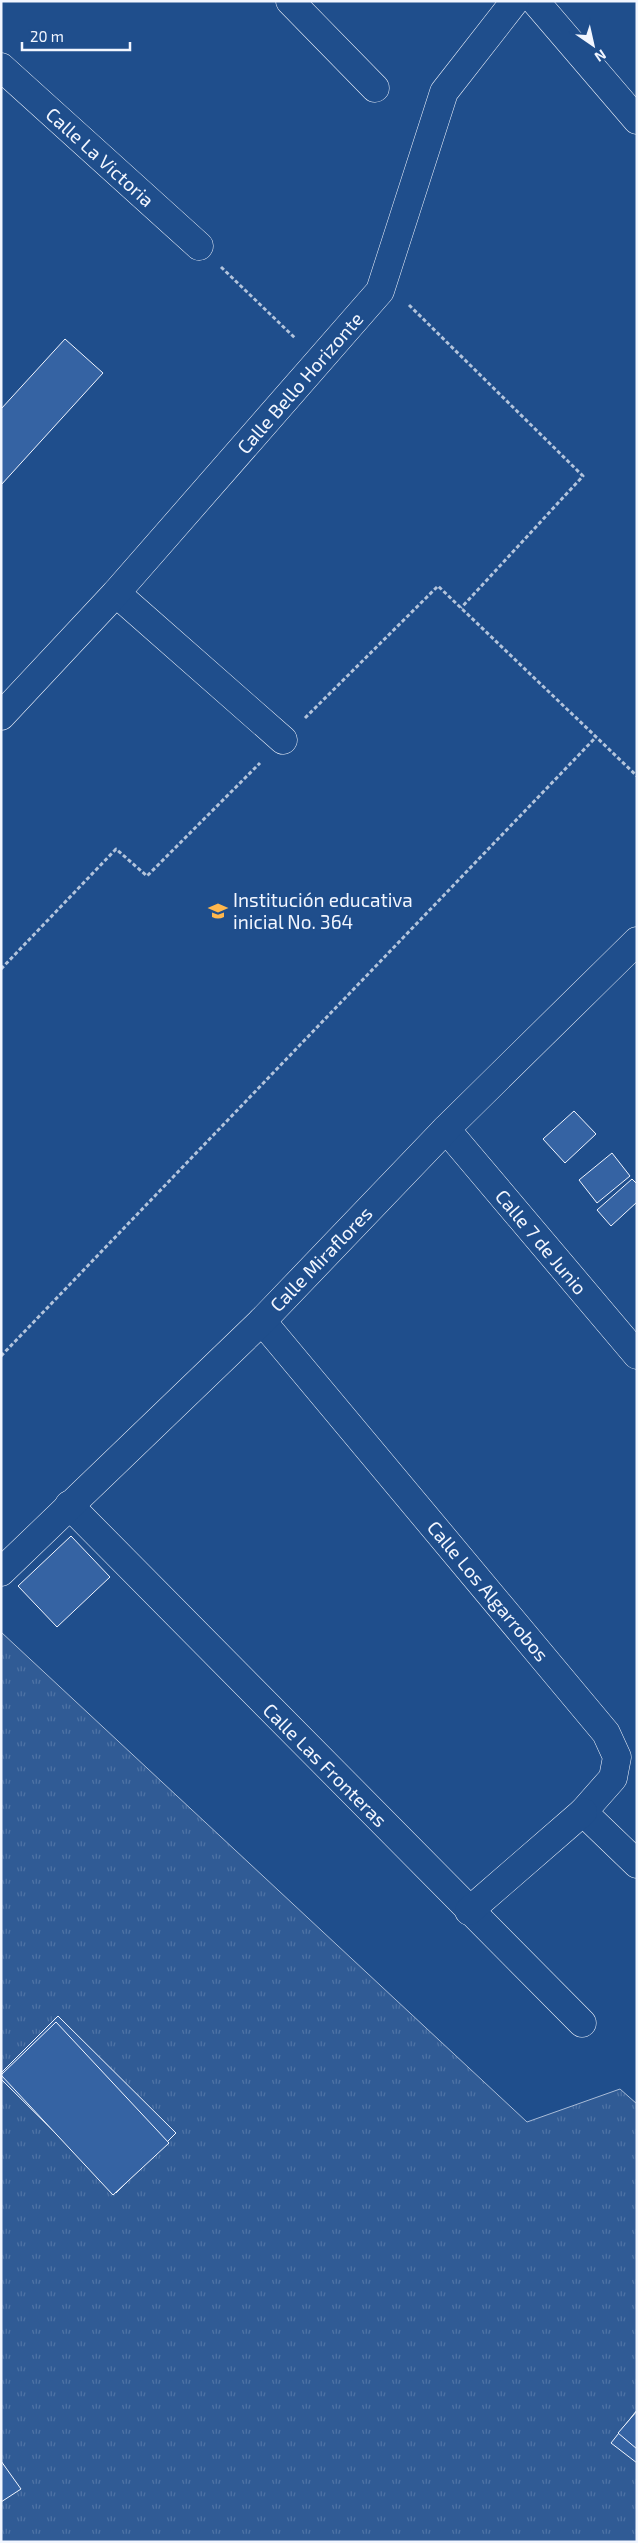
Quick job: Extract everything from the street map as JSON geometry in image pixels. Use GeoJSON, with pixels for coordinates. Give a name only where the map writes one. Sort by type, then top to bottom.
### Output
{"type":"FeatureCollection","features":[{"type":"Feature","properties":{"kind":"street"},"geometry":{"type":"LineString","coordinates":[[290,1],[375,88]]}},
{"type":"Feature","properties":{"kind":"street","name":"Calle Bello Horizonte"},"geometry":{"type":"LineString","coordinates":[[1,716],[116,593],[380,291],[444,92],[515,1]]}},
{"type":"Feature","properties":{"kind":"street"},"geometry":{"type":"LineString","coordinates":[[536,1],[637,120]]}},
{"type":"Feature","properties":{"kind":"street","name":"Calle La Victoria"},"geometry":{"type":"LineString","coordinates":[[1,67],[199,246]]}},
{"type":"Feature","properties":{"kind":"street"},"geometry":{"type":"LineString","coordinates":[[116,593],[283,740]]}},
{"type":"Feature","properties":{"kind":"street","name":"Calle Miraflores"},"geometry":{"type":"LineString","coordinates":[[1,1572],[262,1320],[446,1129],[634,948]]}},
{"type":"Feature","properties":{"kind":"street","name":"Calle 7 de Junio"},"geometry":{"type":"LineString","coordinates":[[446,1129],[637,1355]]}},
{"type":"Feature","properties":{"kind":"street","name":"Calle Los Algarrobos"},"geometry":{"type":"LineString","coordinates":[[262,1320],[606,1733],[617,1757],[613,1778],[583,1812],[470,1911]]}},
{"type":"Feature","properties":{"kind":"street","name":"Calle Las Fronteras"},"geometry":{"type":"LineString","coordinates":[[69,1505],[582,2023]]}},
{"type":"Feature","properties":{"kind":"street"},"geometry":{"type":"LineString","coordinates":[[583,1812],[637,1864]]}},
{"type":"Feature","properties":{"kind":"path"},"geometry":{"type":"LineString","coordinates":[[199,246],[319,361]]}},
{"type":"Feature","properties":{"kind":"path"},"geometry":{"type":"LineString","coordinates":[[384,280],[583,476],[461,608]]}},
{"type":"Feature","properties":{"kind":"path"},"geometry":{"type":"LineString","coordinates":[[1,969],[116,849],[147,876],[438,586],[637,776]]}},
{"type":"Feature","properties":{"kind":"path"},"geometry":{"type":"LineString","coordinates":[[1,1356],[596,738]]}},
{"type":"Feature","properties":{"kind":"green space"},"geometry":{"type":"Polygon","coordinates":[[[1,1632],[527,2122],[620,2089],[637,2104],[637,2542],[1,2542],[1,1632]]]}},
{"type":"Feature","properties":{"kind":"building"},"geometry":{"type":"Polygon","coordinates":[[[65,339],[103,373],[1,485],[1,409],[65,339]]]}},
{"type":"Feature","properties":{"kind":"building"},"geometry":{"type":"Polygon","coordinates":[[[574,1111],[596,1134],[565,1163],[543,1139],[574,1111]]]}},
{"type":"Feature","properties":{"kind":"building"},"geometry":{"type":"Polygon","coordinates":[[[612,1153],[630,1176],[597,1203],[579,1180],[612,1153]]]}},
{"type":"Feature","properties":{"kind":"building"},"geometry":{"type":"Polygon","coordinates":[[[632,1179],[637,1184],[637,1202],[611,1226],[597,1210],[632,1179]]]}},
{"type":"Feature","properties":{"kind":"building"},"geometry":{"type":"Polygon","coordinates":[[[71,1536],[110,1577],[57,1627],[18,1586],[71,1536]]]}},
{"type":"Feature","properties":{"kind":"building"},"geometry":{"type":"Polygon","coordinates":[[[58,2016],[176,2133],[116,2193],[1,2079],[1,2073],[58,2016]]]}},
{"type":"Feature","properties":{"kind":"building"},"geometry":{"type":"Polygon","coordinates":[[[56,2022],[169,2143],[113,2195],[1,2075],[56,2022]]]}},
{"type":"Feature","properties":{"kind":"building"},"geometry":{"type":"Polygon","coordinates":[[[637,2410],[637,2463],[611,2443],[637,2410]]]}},
{"type":"Feature","properties":{"kind":"building"},"geometry":{"type":"Polygon","coordinates":[[[637,2411],[637,2449],[618,2433],[637,2411]]]}},
{"type":"Feature","properties":{"kind":"building"},"geometry":{"type":"Polygon","coordinates":[[[1,2461],[21,2489],[1,2502],[1,2461]]]}},
{"type":"Feature","properties":{"kind":"place","name":"Institución educativa inicial No. 364"},"geometry":{"type":"Point","coordinates":[218,911]}}]}
